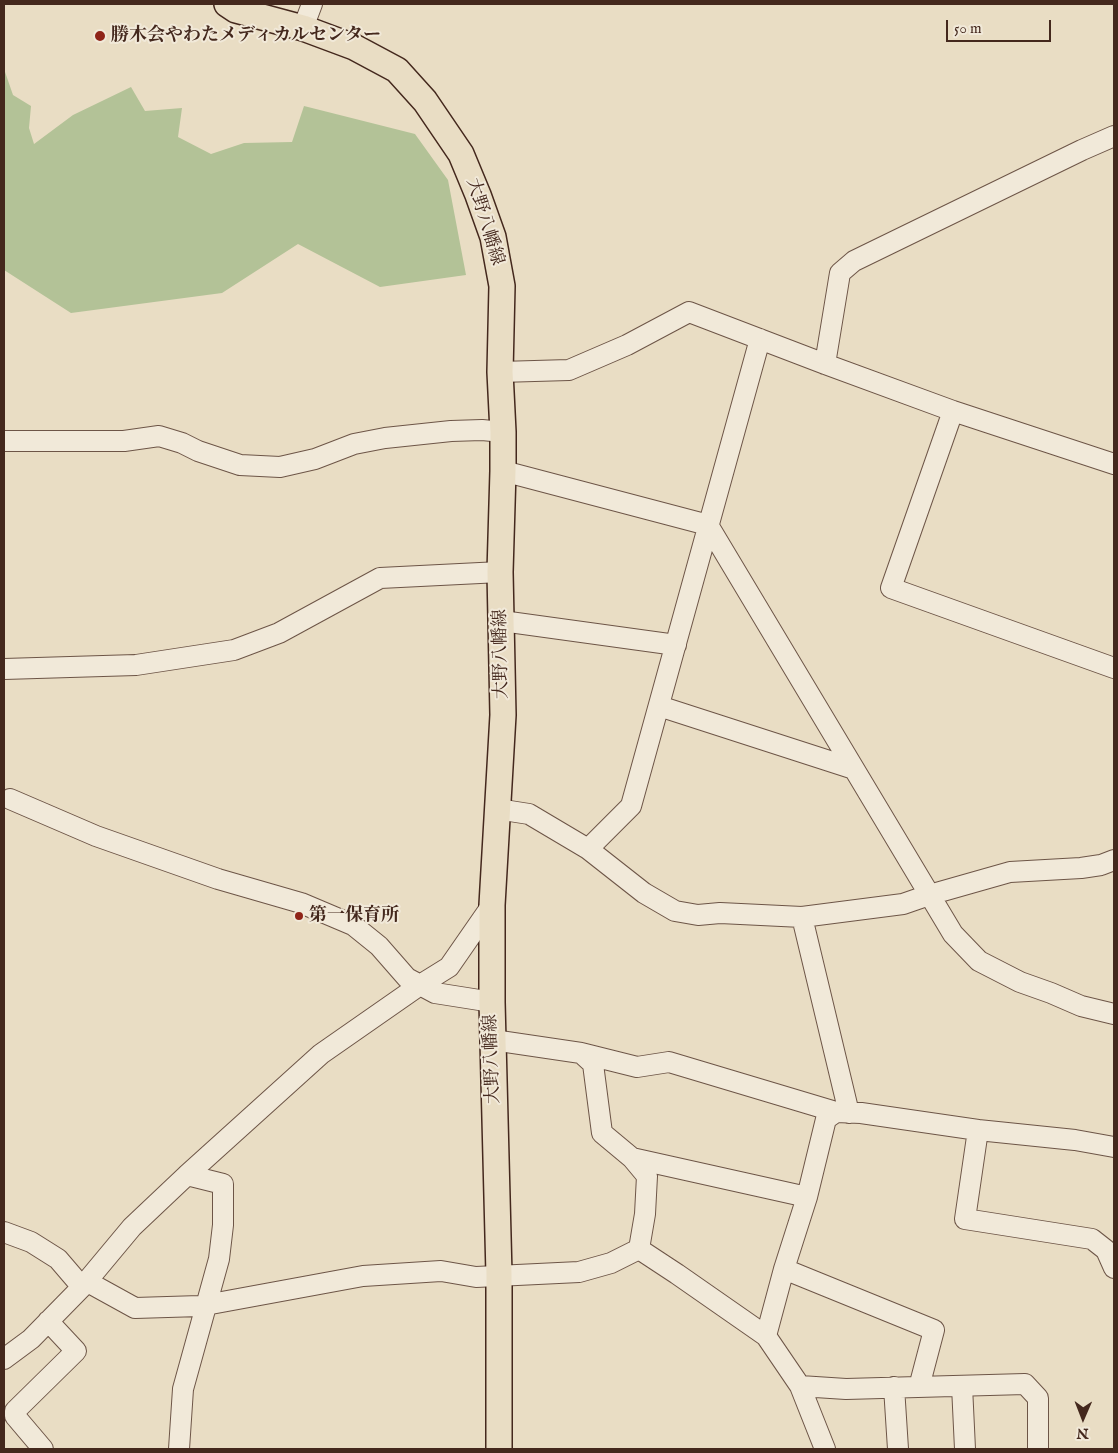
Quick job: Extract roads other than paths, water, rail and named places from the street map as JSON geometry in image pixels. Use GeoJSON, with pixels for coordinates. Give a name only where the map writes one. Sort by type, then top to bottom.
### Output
{"type":"FeatureCollection","features":[{"type":"Feature","properties":{"kind":"main road","name":"大野八幡線"},"geometry":{"type":"LineString","coordinates":[[227,4],[236,10],[303,28],[354,47],[397,70],[425,101],[460,154],[478,195],[493,237],[502,286],[500,372],[503,432],[500,572],[503,715],[492,905],[492,1002],[499,1276],[499,1449]]}},
{"type":"Feature","properties":{"kind":"street"},"geometry":{"type":"LineString","coordinates":[[303,28],[312,4]]}},
{"type":"Feature","properties":{"kind":"street"},"geometry":{"type":"LineString","coordinates":[[825,364],[840,273],[854,261],[1114,136]]}},
{"type":"Feature","properties":{"kind":"street"},"geometry":{"type":"LineString","coordinates":[[500,372],[569,370],[628,345],[689,312],[953,411],[1114,464]]}},
{"type":"Feature","properties":{"kind":"street"},"geometry":{"type":"LineString","coordinates":[[588,848],[631,806],[760,339]]}},
{"type":"Feature","properties":{"kind":"street"},"geometry":{"type":"LineString","coordinates":[[953,411],[891,588],[1114,668]]}},
{"type":"Feature","properties":{"kind":"street"},"geometry":{"type":"LineString","coordinates":[[4,441],[124,441],[159,436],[240,465],[280,467],[316,459],[354,444],[385,438],[451,431],[482,430],[503,432]]}},
{"type":"Feature","properties":{"kind":"street"},"geometry":{"type":"LineString","coordinates":[[503,472],[708,525],[954,934],[980,961],[1020,982],[1081,1006],[1114,1014]]}},
{"type":"Feature","properties":{"kind":"street"},"geometry":{"type":"LineString","coordinates":[[4,669],[136,665],[234,650],[279,633],[380,578],[500,572]]}},
{"type":"Feature","properties":{"kind":"street"},"geometry":{"type":"LineString","coordinates":[[502,621],[676,645]]}},
{"type":"Feature","properties":{"kind":"street"},"geometry":{"type":"LineString","coordinates":[[659,706],[854,769]]}},
{"type":"Feature","properties":{"kind":"street"},"geometry":{"type":"LineString","coordinates":[[10,799],[96,836],[218,880],[301,903],[353,925],[379,946],[407,978],[435,993],[492,1002]]}},
{"type":"Feature","properties":{"kind":"street"},"geometry":{"type":"LineString","coordinates":[[497,809],[529,814],[588,848],[644,893],[675,911],[698,915],[720,913],[802,917],[903,904],[1010,872],[1081,868],[1101,865],[1114,860]]}},
{"type":"Feature","properties":{"kind":"street"},"geometry":{"type":"LineString","coordinates":[[4,1358],[32,1339],[84,1284],[132,1227],[187,1174],[321,1054],[449,967],[492,905]]}},
{"type":"Feature","properties":{"kind":"street"},"geometry":{"type":"LineString","coordinates":[[802,917],[842,1113]]}},
{"type":"Feature","properties":{"kind":"street"},"geometry":{"type":"LineString","coordinates":[[493,1040],[581,1053],[637,1066],[669,1062],[842,1113],[861,1113],[978,1130],[1075,1140],[1114,1147]]}},
{"type":"Feature","properties":{"kind":"street"},"geometry":{"type":"LineString","coordinates":[[581,1053],[593,1064],[602,1133],[632,1158],[647,1176],[645,1214],[639,1249]]}},
{"type":"Feature","properties":{"kind":"street"},"geometry":{"type":"LineString","coordinates":[[766,1336],[784,1269],[807,1196],[826,1119],[842,1113]]}},
{"type":"Feature","properties":{"kind":"street"},"geometry":{"type":"LineString","coordinates":[[978,1130],[965,1219],[1092,1239],[1106,1250],[1114,1268]]}},
{"type":"Feature","properties":{"kind":"street"},"geometry":{"type":"LineString","coordinates":[[632,1158],[807,1196]]}},
{"type":"Feature","properties":{"kind":"street"},"geometry":{"type":"LineString","coordinates":[[179,1449],[183,1389],[219,1259],[222,1225],[223,1184],[187,1174]]}},
{"type":"Feature","properties":{"kind":"street"},"geometry":{"type":"LineString","coordinates":[[4,1232],[31,1242],[58,1259],[84,1284],[135,1308],[206,1305],[363,1276],[441,1271],[476,1277],[579,1272],[611,1263],[639,1249]]}},
{"type":"Feature","properties":{"kind":"street"},"geometry":{"type":"LineString","coordinates":[[639,1249],[766,1336],[800,1386],[825,1449]]}},
{"type":"Feature","properties":{"kind":"street"},"geometry":{"type":"LineString","coordinates":[[784,1269],[934,1330],[919,1387]]}},
{"type":"Feature","properties":{"kind":"street"},"geometry":{"type":"LineString","coordinates":[[43,1449],[15,1416],[15,1411],[76,1350],[48,1321]]}},
{"type":"Feature","properties":{"kind":"street"},"geometry":{"type":"LineString","coordinates":[[800,1386],[846,1389],[1025,1384],[1038,1398],[1038,1449]]}},
{"type":"Feature","properties":{"kind":"street"},"geometry":{"type":"LineString","coordinates":[[962,1386],[965,1449]]}},
{"type":"Feature","properties":{"kind":"street"},"geometry":{"type":"LineString","coordinates":[[894,1387],[898,1449]]}},
{"type":"Feature","properties":{"kind":"place","name":"勝木会やわたメディカルセンター"},"geometry":{"type":"Point","coordinates":[100,36]}},
{"type":"Feature","properties":{"kind":"place","name":"第一保育所"},"geometry":{"type":"Point","coordinates":[299,916]}}]}
